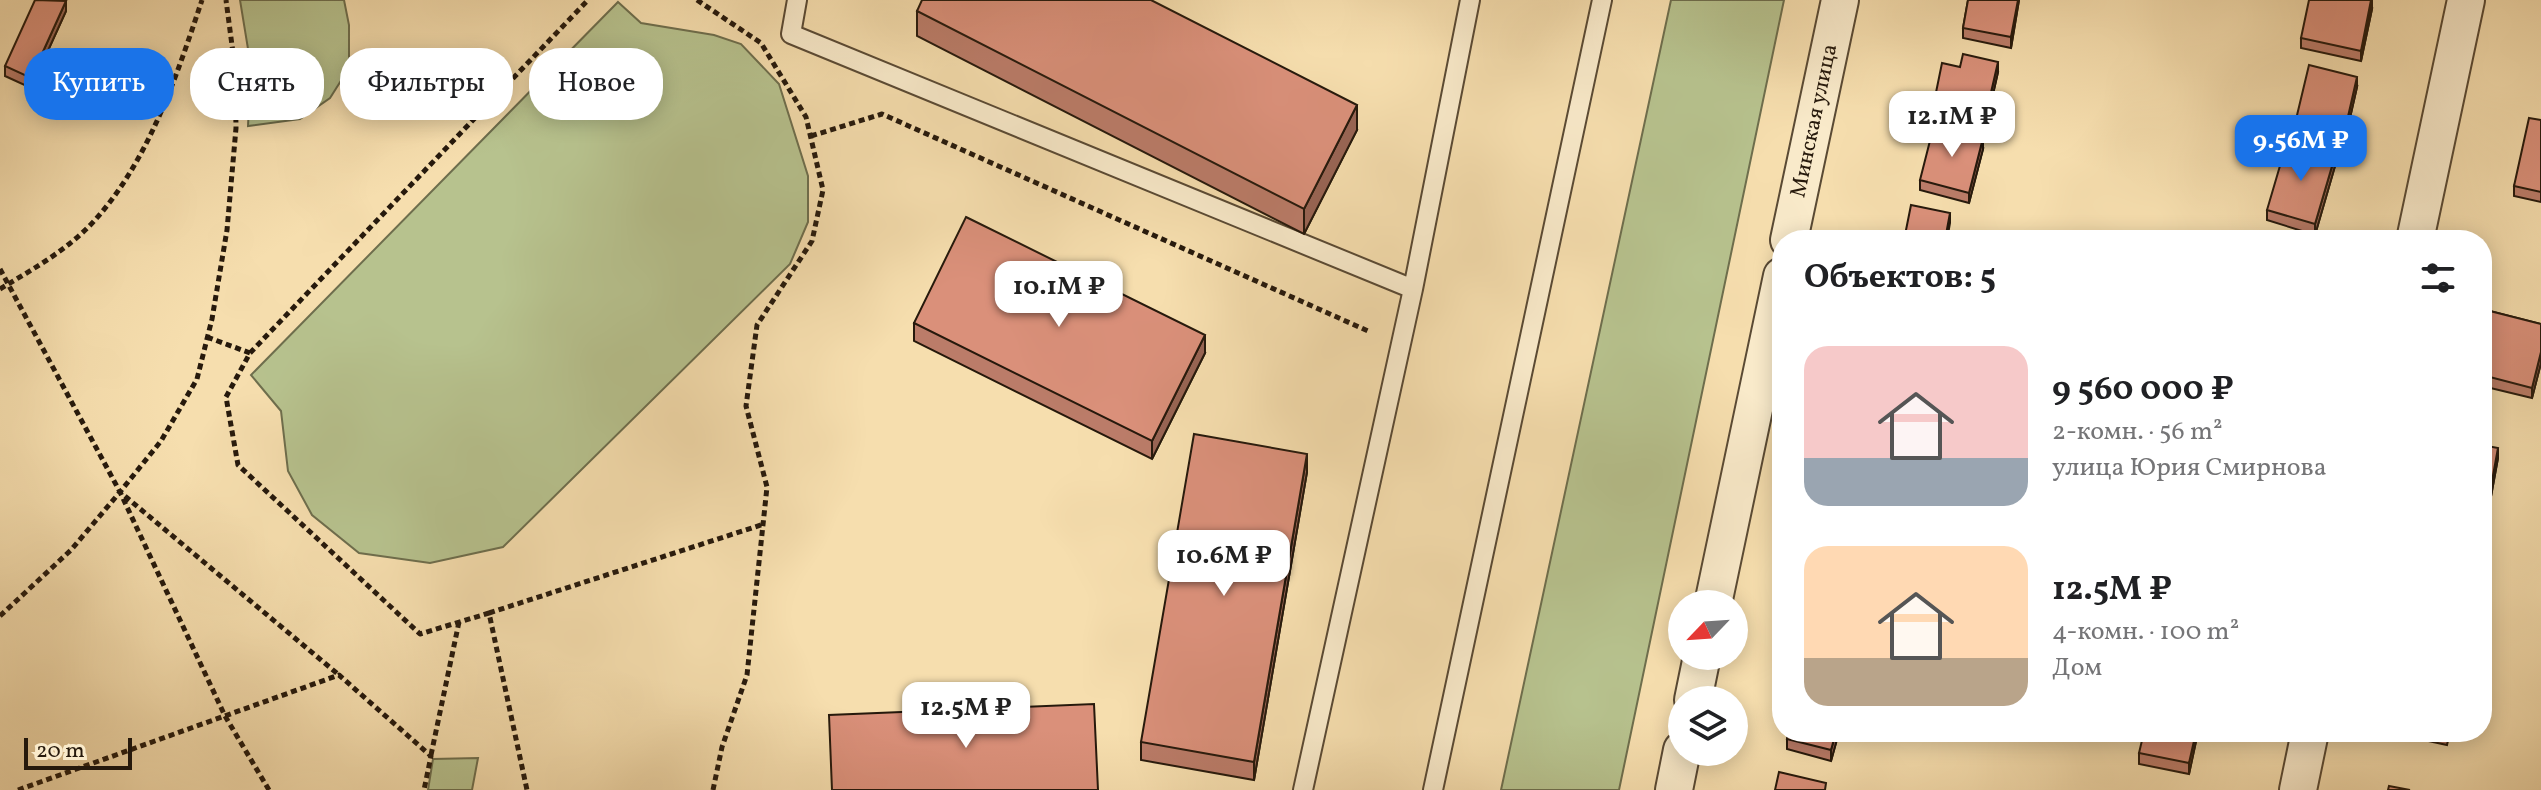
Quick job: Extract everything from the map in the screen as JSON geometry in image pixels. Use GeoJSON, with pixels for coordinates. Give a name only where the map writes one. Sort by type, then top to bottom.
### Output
{"type":"FeatureCollection","features":[{"type":"Feature","properties":{"kind":"street","name":"Минская улица"},"geometry":{"type":"LineString","coordinates":[[1791,230],[1840,0]]}},
{"type":"Feature","properties":{"kind":"street"},"geometry":{"type":"LineString","coordinates":[[2417,230],[2466,0]]}},
{"type":"Feature","properties":{"kind":"street"},"geometry":{"type":"LineString","coordinates":[[1716,590],[1772,324]]}},
{"type":"Feature","properties":{"kind":"street"},"geometry":{"type":"LineString","coordinates":[[2298,790],[2308,742]]}},
{"type":"Feature","properties":{"kind":"street"},"geometry":{"type":"LineString","coordinates":[[1674,790],[1679,766]]}},
{"type":"Feature","properties":{"kind":"lane"},"geometry":{"type":"LineString","coordinates":[[797,0],[791,34],[1413,289]]}},
{"type":"Feature","properties":{"kind":"lane"},"geometry":{"type":"LineString","coordinates":[[1303,790],[1413,289],[1470,0]]}},
{"type":"Feature","properties":{"kind":"lane"},"geometry":{"type":"LineString","coordinates":[[1433,790],[1602,0]]}},
{"type":"Feature","properties":{"kind":"path"},"geometry":{"type":"LineString","coordinates":[[0,289],[56,254],[94,221],[128,175],[160,112],[202,0]]}},
{"type":"Feature","properties":{"kind":"path"},"geometry":{"type":"LineString","coordinates":[[0,616],[71,550],[120,492],[161,441],[197,379],[227,230],[236,128],[235,68],[226,0]]}},
{"type":"Feature","properties":{"kind":"path"},"geometry":{"type":"LineString","coordinates":[[588,0],[250,353],[226,397],[238,465],[420,634],[764,524]]}},
{"type":"Feature","properties":{"kind":"path"},"geometry":{"type":"LineString","coordinates":[[697,0],[761,43],[806,117],[823,190],[812,241],[757,325],[746,406],[767,487],[764,524],[747,675],[722,747],[713,790]]}},
{"type":"Feature","properties":{"kind":"path"},"geometry":{"type":"LineString","coordinates":[[811,136],[882,114],[1368,331]]}},
{"type":"Feature","properties":{"kind":"path"},"geometry":{"type":"LineString","coordinates":[[0,269],[120,492],[225,716],[269,790]]}},
{"type":"Feature","properties":{"kind":"path"},"geometry":{"type":"LineString","coordinates":[[207,337],[250,353]]}},
{"type":"Feature","properties":{"kind":"path"},"geometry":{"type":"LineString","coordinates":[[120,492],[431,756]]}},
{"type":"Feature","properties":{"kind":"path"},"geometry":{"type":"LineString","coordinates":[[489,613],[527,790]]}},
{"type":"Feature","properties":{"kind":"path"},"geometry":{"type":"LineString","coordinates":[[424,790],[459,622]]}},
{"type":"Feature","properties":{"kind":"path"},"geometry":{"type":"LineString","coordinates":[[18,790],[339,675]]}},
{"type":"Feature","properties":{"kind":"green space"},"geometry":{"type":"Polygon","coordinates":[[[240,0],[344,0],[349,48],[340,48],[340,82],[324,102],[324,48],[248,48],[240,0]]]}},
{"type":"Feature","properties":{"kind":"green space"},"geometry":{"type":"Polygon","coordinates":[[[1671,0],[1784,0],[1619,790],[1501,790],[1671,0]]]}},
{"type":"Feature","properties":{"kind":"green space"},"geometry":{"type":"Polygon","coordinates":[[[618,2],[641,23],[714,35],[741,44],[779,84],[808,176],[808,222],[790,264],[503,547],[430,563],[359,553],[312,515],[288,471],[281,411],[251,375],[502,120],[513,120],[513,109],[529,92],[529,120],[663,120],[663,48],[573,48],[618,2]]]}},
{"type":"Feature","properties":{"kind":"green space"},"geometry":{"type":"Polygon","coordinates":[[[248,120],[293,120],[248,126],[248,120]]]}},
{"type":"Feature","properties":{"kind":"green space"},"geometry":{"type":"Polygon","coordinates":[[[478,758],[472,790],[428,790],[433,759],[478,758]]]}},
{"type":"Feature","properties":{"kind":"building"},"geometry":{"type":"Polygon","coordinates":[[[35,0],[66,1],[45,48],[24,48],[24,75],[5,66],[35,0]]]}},
{"type":"Feature","properties":{"kind":"building"},"geometry":{"type":"Polygon","coordinates":[[[922,0],[1151,0],[1357,105],[1304,209],[917,11],[922,0]]]}},
{"type":"Feature","properties":{"kind":"building"},"geometry":{"type":"Polygon","coordinates":[[[1968,0],[2018,0],[2011,37],[1963,28],[1968,0]]]}},
{"type":"Feature","properties":{"kind":"building"},"geometry":{"type":"Polygon","coordinates":[[[2309,0],[2371,0],[2361,51],[2301,38],[2309,0]]]}},
{"type":"Feature","properties":{"kind":"building"},"geometry":{"type":"Polygon","coordinates":[[[1963,54],[1998,62],[1984,123],[1932,112],[1942,63],[1960,67],[1963,54]]]}},
{"type":"Feature","properties":{"kind":"building"},"geometry":{"type":"Polygon","coordinates":[[[2309,65],[2357,77],[2342,143],[2293,132],[2309,65]]]}},
{"type":"Feature","properties":{"kind":"building"},"geometry":{"type":"Polygon","coordinates":[[[2529,118],[2541,120],[2541,192],[2514,186],[2529,118]]]}},
{"type":"Feature","properties":{"kind":"building"},"geometry":{"type":"Polygon","coordinates":[[[1934,125],[1983,138],[1969,193],[1920,180],[1934,125]]]}},
{"type":"Feature","properties":{"kind":"building"},"geometry":{"type":"Polygon","coordinates":[[[2287,142],[2335,156],[2315,224],[2267,210],[2287,142]]]}},
{"type":"Feature","properties":{"kind":"building"},"geometry":{"type":"Polygon","coordinates":[[[1911,205],[1950,213],[1947,230],[1906,230],[1911,205]]]}},
{"type":"Feature","properties":{"kind":"building"},"geometry":{"type":"Polygon","coordinates":[[[966,217],[1205,335],[1152,441],[914,323],[966,217]]]}},
{"type":"Feature","properties":{"kind":"building"},"geometry":{"type":"Polygon","coordinates":[[[2492,312],[2541,324],[2541,352],[2532,388],[2492,378],[2492,312]]]}},
{"type":"Feature","properties":{"kind":"building"},"geometry":{"type":"Polygon","coordinates":[[[1194,434],[1307,454],[1254,762],[1141,742],[1194,434]]]}},
{"type":"Feature","properties":{"kind":"building"},"geometry":{"type":"Polygon","coordinates":[[[2492,447],[2498,448],[2492,481],[2492,447]]]}},
{"type":"Feature","properties":{"kind":"building"},"geometry":{"type":"Polygon","coordinates":[[[1094,704],[1098,790],[832,790],[829,715],[1094,704]]]}},
{"type":"Feature","properties":{"kind":"building"},"geometry":{"type":"Polygon","coordinates":[[[1799,742],[1833,742],[1831,750],[1799,742]]]}},
{"type":"Feature","properties":{"kind":"building"},"geometry":{"type":"Polygon","coordinates":[[[2142,742],[2194,742],[2189,763],[2139,753],[2142,742]]]}},
{"type":"Feature","properties":{"kind":"building"},"geometry":{"type":"Polygon","coordinates":[[[1779,772],[1826,783],[1825,790],[1775,790],[1779,772]]]}},
{"type":"Feature","properties":{"kind":"building"},"geometry":{"type":"Polygon","coordinates":[[[2389,786],[2410,790],[2388,790],[2389,786]]]}}]}
